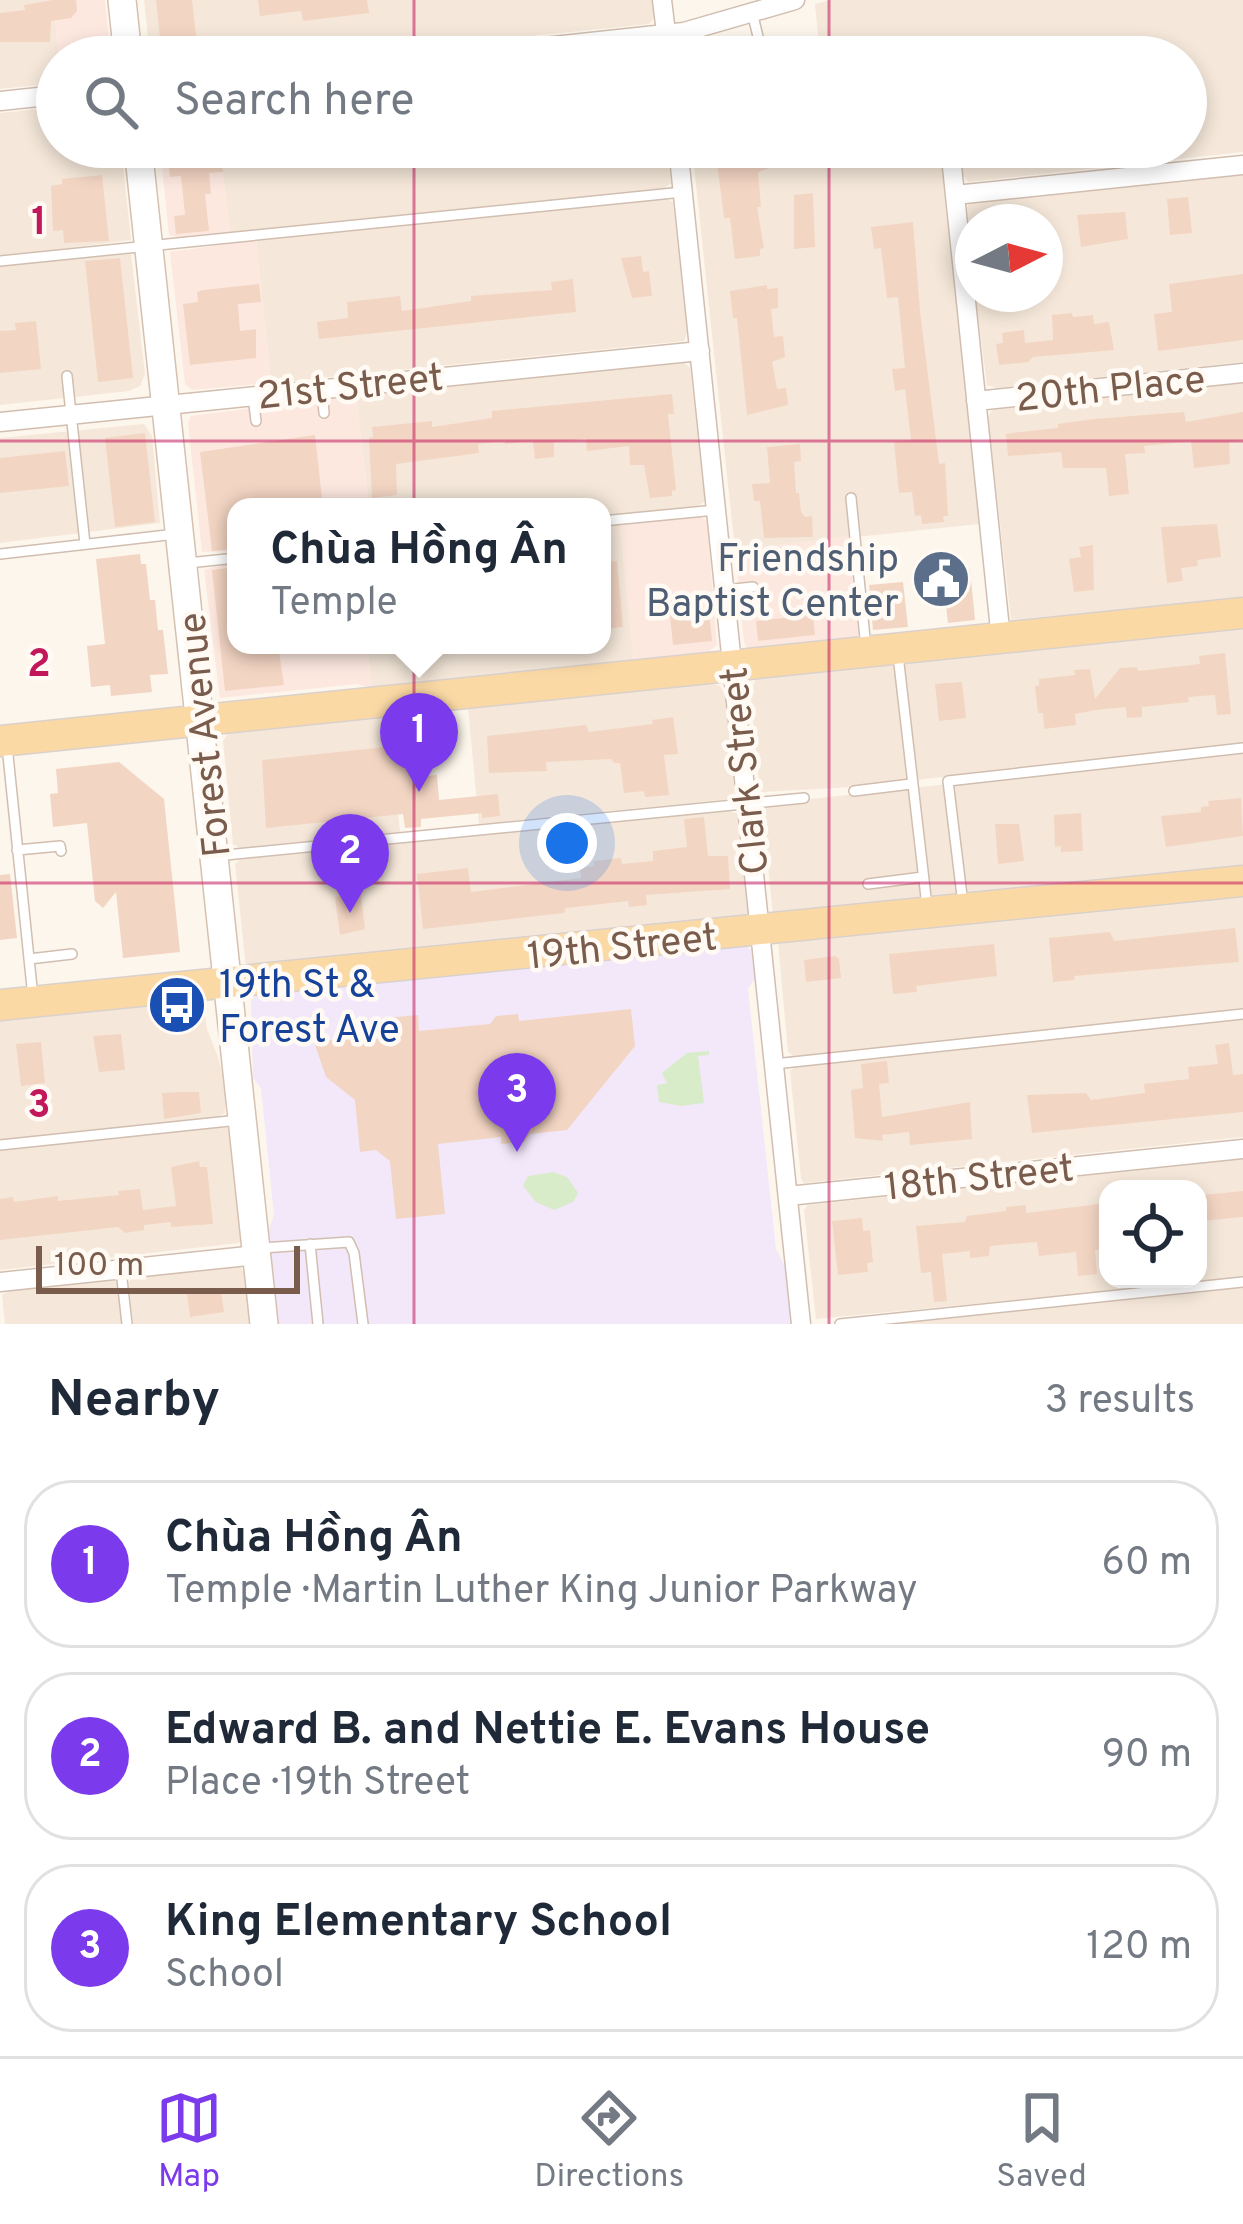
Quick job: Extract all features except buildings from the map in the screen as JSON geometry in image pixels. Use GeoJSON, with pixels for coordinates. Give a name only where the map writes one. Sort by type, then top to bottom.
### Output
{"type":"FeatureCollection","features":[{"type":"Feature","properties":{"kind":"main road"},"geometry":{"type":"LineString","coordinates":[[122,0],[126,36]]}},
{"type":"Feature","properties":{"kind":"main road","name":"Forest Avenue"},"geometry":{"type":"LineString","coordinates":[[140,168],[265,1324]]}},
{"type":"Feature","properties":{"kind":"main road"},"geometry":{"type":"LineString","coordinates":[[3,741],[1243,613]]}},
{"type":"Feature","properties":{"kind":"main road","name":"19th Street"},"geometry":{"type":"LineString","coordinates":[[0,1005],[1243,881]]}},
{"type":"Feature","properties":{"kind":"street"},"geometry":{"type":"LineString","coordinates":[[662,0],[666,34]]}},
{"type":"Feature","properties":{"kind":"street"},"geometry":{"type":"LineString","coordinates":[[647,36],[795,0]]}},
{"type":"Feature","properties":{"kind":"street"},"geometry":{"type":"LineString","coordinates":[[0,101],[36,97]]}},
{"type":"Feature","properties":{"kind":"street"},"geometry":{"type":"LineString","coordinates":[[955,195],[1243,165]]}},
{"type":"Feature","properties":{"kind":"street","name":"Clark Street"},"geometry":{"type":"LineString","coordinates":[[680,168],[801,1324]]}},
{"type":"Feature","properties":{"kind":"street"},"geometry":{"type":"LineString","coordinates":[[952,168],[1001,639]]}},
{"type":"Feature","properties":{"kind":"street","name":"21st Street"},"geometry":{"type":"LineString","coordinates":[[0,422],[700,351]]}},
{"type":"Feature","properties":{"kind":"street","name":"20th Place"},"geometry":{"type":"LineString","coordinates":[[976,401],[1243,373]]}},
{"type":"Feature","properties":{"kind":"street","name":"18th Street"},"geometry":{"type":"LineString","coordinates":[[788,1196],[1243,1149]]}},
{"type":"Feature","properties":{"kind":"street"},"geometry":{"type":"LineString","coordinates":[[0,1282],[257,1252]]}},
{"type":"Feature","properties":{"kind":"lane"},"geometry":{"type":"LineString","coordinates":[[752,12],[760,36]]}},
{"type":"Feature","properties":{"kind":"lane"},"geometry":{"type":"LineString","coordinates":[[0,261],[683,192]]}},
{"type":"Feature","properties":{"kind":"lane"},"geometry":{"type":"LineString","coordinates":[[67,376],[85,544]]}},
{"type":"Feature","properties":{"kind":"lane"},"geometry":{"type":"LineString","coordinates":[[322,388],[324,413]]}},
{"type":"Feature","properties":{"kind":"lane"},"geometry":{"type":"LineString","coordinates":[[253,395],[256,421]]}},
{"type":"Feature","properties":{"kind":"lane"},"geometry":{"type":"LineString","coordinates":[[851,498],[866,653]]}},
{"type":"Feature","properties":{"kind":"lane"},"geometry":{"type":"LineString","coordinates":[[611,520],[716,510]]}},
{"type":"Feature","properties":{"kind":"lane"},"geometry":{"type":"LineString","coordinates":[[0,554],[181,533]]}},
{"type":"Feature","properties":{"kind":"lane"},"geometry":{"type":"LineString","coordinates":[[184,563],[227,558]]}},
{"type":"Feature","properties":{"kind":"lane"},"geometry":{"type":"LineString","coordinates":[[724,590],[753,587]]}},
{"type":"Feature","properties":{"kind":"lane"},"geometry":{"type":"LineString","coordinates":[[898,650],[928,914]]}},
{"type":"Feature","properties":{"kind":"lane"},"geometry":{"type":"LineString","coordinates":[[3,741],[33,1002]]}},
{"type":"Feature","properties":{"kind":"lane"},"geometry":{"type":"LineString","coordinates":[[964,910],[948,781],[1243,748]]}},
{"type":"Feature","properties":{"kind":"lane"},"geometry":{"type":"LineString","coordinates":[[854,791],[911,784]]}},
{"type":"Feature","properties":{"kind":"lane"},"geometry":{"type":"LineString","coordinates":[[215,856],[804,797]]}},
{"type":"Feature","properties":{"kind":"lane"},"geometry":{"type":"LineString","coordinates":[[17,850],[60,846],[61,851]]}},
{"type":"Feature","properties":{"kind":"lane"},"geometry":{"type":"LineString","coordinates":[[868,884],[923,878]]}},
{"type":"Feature","properties":{"kind":"lane"},"geometry":{"type":"LineString","coordinates":[[29,959],[72,954]]}},
{"type":"Feature","properties":{"kind":"lane"},"geometry":{"type":"LineString","coordinates":[[774,1064],[1243,1014]]}},
{"type":"Feature","properties":{"kind":"lane"},"geometry":{"type":"LineString","coordinates":[[0,1145],[243,1120]]}},
{"type":"Feature","properties":{"kind":"lane"},"geometry":{"type":"LineString","coordinates":[[257,1252],[349,1242],[363,1324]]}},
{"type":"Feature","properties":{"kind":"lane"},"geometry":{"type":"LineString","coordinates":[[310,1244],[318,1324]]}},
{"type":"Feature","properties":{"kind":"lane"},"geometry":{"type":"LineString","coordinates":[[121,1269],[127,1324]]}},
{"type":"Feature","properties":{"kind":"lane"},"geometry":{"type":"LineString","coordinates":[[840,1324],[1243,1282]]}},
{"type":"Feature","properties":{"kind":"shaded area"},"geometry":{"type":"Polygon","coordinates":[[[0,0],[53,0],[57,36],[36,36],[36,85],[0,89],[0,0]]]}},
{"type":"Feature","properties":{"kind":"shaded area"},"geometry":{"type":"Polygon","coordinates":[[[53,0],[105,0],[109,36],[57,36],[53,0]]]}},
{"type":"Feature","properties":{"kind":"shaded area"},"geometry":{"type":"Polygon","coordinates":[[[144,0],[652,0],[654,18],[649,24],[530,36],[148,36],[144,0]]]}},
{"type":"Feature","properties":{"kind":"shaded area"},"geometry":{"type":"Polygon","coordinates":[[[830,0],[1243,0],[1243,152],[1207,156],[1207,36],[818,36],[815,4],[830,0]]]}},
{"type":"Feature","properties":{"kind":"shaded area"},"geometry":{"type":"Polygon","coordinates":[[[36,109],[36,168],[123,168],[131,240],[0,257],[0,113],[36,109]]]}},
{"type":"Feature","properties":{"kind":"shaded area"},"geometry":{"type":"Polygon","coordinates":[[[162,168],[222,168],[230,235],[183,239],[169,235],[162,168]]]}},
{"type":"Feature","properties":{"kind":"shaded area"},"geometry":{"type":"Polygon","coordinates":[[[222,168],[669,168],[671,183],[664,189],[230,235],[222,168]]]}},
{"type":"Feature","properties":{"kind":"shaded area"},"geometry":{"type":"Polygon","coordinates":[[[694,168],[942,168],[979,524],[735,550],[694,168]]]}},
{"type":"Feature","properties":{"kind":"shaded area"},"geometry":{"type":"Polygon","coordinates":[[[961,168],[1096,168],[968,182],[961,168]]]}},
{"type":"Feature","properties":{"kind":"shaded area"},"geometry":{"type":"Polygon","coordinates":[[[1243,173],[1243,362],[997,388],[987,385],[977,312],[1063,312],[1063,204],[970,202],[1243,173]]]}},
{"type":"Feature","properties":{"kind":"shaded area"},"geometry":{"type":"Polygon","coordinates":[[[665,198],[673,202],[687,333],[684,341],[271,383],[256,240],[665,198]]]}},
{"type":"Feature","properties":{"kind":"shaded area"},"geometry":{"type":"Polygon","coordinates":[[[256,240],[271,383],[192,390],[185,384],[170,252],[256,240]]]}},
{"type":"Feature","properties":{"kind":"shaded area"},"geometry":{"type":"Polygon","coordinates":[[[131,254],[145,374],[140,386],[0,405],[0,265],[131,254]]]}},
{"type":"Feature","properties":{"kind":"shaded area"},"geometry":{"type":"Polygon","coordinates":[[[684,362],[690,368],[705,501],[697,507],[611,516],[611,498],[368,498],[356,395],[684,362]]]}},
{"type":"Feature","properties":{"kind":"shaded area"},"geometry":{"type":"Polygon","coordinates":[[[1243,382],[1243,598],[1011,620],[988,418],[992,410],[1243,382]]]}},
{"type":"Feature","properties":{"kind":"shaded area"},"geometry":{"type":"Polygon","coordinates":[[[356,395],[368,498],[227,498],[227,551],[202,552],[191,416],[356,395]]]}},
{"type":"Feature","properties":{"kind":"shaded area"},"geometry":{"type":"Polygon","coordinates":[[[144,424],[152,436],[160,523],[0,543],[0,438],[144,424]]]}},
{"type":"Feature","properties":{"kind":"shaded area"},"geometry":{"type":"Polygon","coordinates":[[[700,516],[707,521],[717,645],[707,653],[634,661],[620,524],[700,516]]]}},
{"type":"Feature","properties":{"kind":"shaded area"},"geometry":{"type":"Polygon","coordinates":[[[620,524],[634,661],[372,688],[368,654],[611,654],[611,525],[620,524]]]}},
{"type":"Feature","properties":{"kind":"shaded area"},"geometry":{"type":"Polygon","coordinates":[[[851,536],[857,638],[748,649],[735,550],[851,536]]]}},
{"type":"Feature","properties":{"kind":"shaded area"},"geometry":{"type":"Polygon","coordinates":[[[227,564],[227,654],[368,654],[372,688],[357,684],[220,698],[204,570],[227,564]]]}},
{"type":"Feature","properties":{"kind":"shaded area"},"geometry":{"type":"Polygon","coordinates":[[[1243,628],[1243,743],[853,787],[760,792],[750,691],[756,679],[1243,628]]]}},
{"type":"Feature","properties":{"kind":"shaded area"},"geometry":{"type":"Polygon","coordinates":[[[712,683],[725,695],[735,795],[731,799],[479,824],[468,708],[712,683]]]}},
{"type":"Feature","properties":{"kind":"shaded area"},"geometry":{"type":"Polygon","coordinates":[[[388,716],[400,832],[240,848],[233,844],[223,741],[228,734],[388,716]]]}},
{"type":"Feature","properties":{"kind":"shaded area"},"geometry":{"type":"Polygon","coordinates":[[[1243,752],[1243,870],[773,915],[765,804],[1243,752]]]}},
{"type":"Feature","properties":{"kind":"shaded area"},"geometry":{"type":"Polygon","coordinates":[[[737,813],[748,915],[246,968],[235,864],[241,859],[737,813]]]}},
{"type":"Feature","properties":{"kind":"shaded area"},"geometry":{"type":"Polygon","coordinates":[[[1243,892],[1243,1010],[794,1057],[788,1052],[778,942],[1243,892]]]}},
{"type":"Feature","properties":{"kind":"shaded area"},"geometry":{"type":"Polygon","coordinates":[[[742,943],[751,950],[755,979],[748,989],[776,1249],[786,1268],[792,1324],[278,1324],[268,1231],[274,1215],[261,1088],[253,1078],[251,1001],[256,995],[742,943]]]}},
{"type":"Feature","properties":{"kind":"shaded area"},"geometry":{"type":"Polygon","coordinates":[[[194,1001],[204,1008],[218,1057],[225,1113],[215,1119],[0,1141],[0,1021],[194,1001]]]}},
{"type":"Feature","properties":{"kind":"shaded area"},"geometry":{"type":"Polygon","coordinates":[[[1243,1018],[1243,1137],[804,1183],[801,1178],[790,1071],[796,1066],[1243,1018]]]}},
{"type":"Feature","properties":{"kind":"shaded area"},"geometry":{"type":"Polygon","coordinates":[[[228,1127],[243,1238],[239,1243],[0,1270],[0,1149],[228,1127]]]}},
{"type":"Feature","properties":{"kind":"shaded area"},"geometry":{"type":"Polygon","coordinates":[[[1243,1159],[1243,1278],[1207,1281],[1207,1180],[1099,1180],[1099,1288],[1139,1288],[816,1319],[804,1210],[808,1205],[1243,1159]]]}},
{"type":"Feature","properties":{"kind":"shaded area"},"geometry":{"type":"Polygon","coordinates":[[[240,1267],[247,1276],[252,1324],[133,1324],[132,1277],[240,1267]]]}},
{"type":"Feature","properties":{"kind":"shaded area"},"geometry":{"type":"Polygon","coordinates":[[[117,1279],[123,1324],[5,1324],[2,1295],[9,1290],[117,1279]]]}},
{"type":"Feature","properties":{"kind":"shaded area"},"geometry":{"type":"Polygon","coordinates":[[[1243,1286],[1243,1324],[876,1324],[1243,1286]]]}},
{"type":"Feature","properties":{"kind":"green space"},"geometry":{"type":"Polygon","coordinates":[[[709,1051],[709,1055],[698,1056],[704,1103],[659,1102],[657,1085],[667,1083],[662,1073],[687,1053],[709,1051]]]}},
{"type":"Feature","properties":{"kind":"green space"},"geometry":{"type":"Polygon","coordinates":[[[553,1172],[567,1177],[578,1193],[573,1202],[554,1210],[536,1202],[523,1186],[528,1176],[553,1172]]]}},
{"type":"Feature","properties":{"kind":"place","name":"Friendship Baptist Center"},"geometry":{"type":"Point","coordinates":[941,579]}},
{"type":"Feature","properties":{"kind":"place","name":"Chùa Hồng Ân"},"geometry":{"type":"Point","coordinates":[419,792]}},
{"type":"Feature","properties":{"kind":"place","name":"Edward B. and Nettie E. Evans House"},"geometry":{"type":"Point","coordinates":[350,913]}},
{"type":"Feature","properties":{"kind":"place","name":"19th St & Forest Ave"},"geometry":{"type":"Point","coordinates":[177,1005]}},
{"type":"Feature","properties":{"kind":"place","name":"King Elementary School"},"geometry":{"type":"Point","coordinates":[517,1152]}}]}
